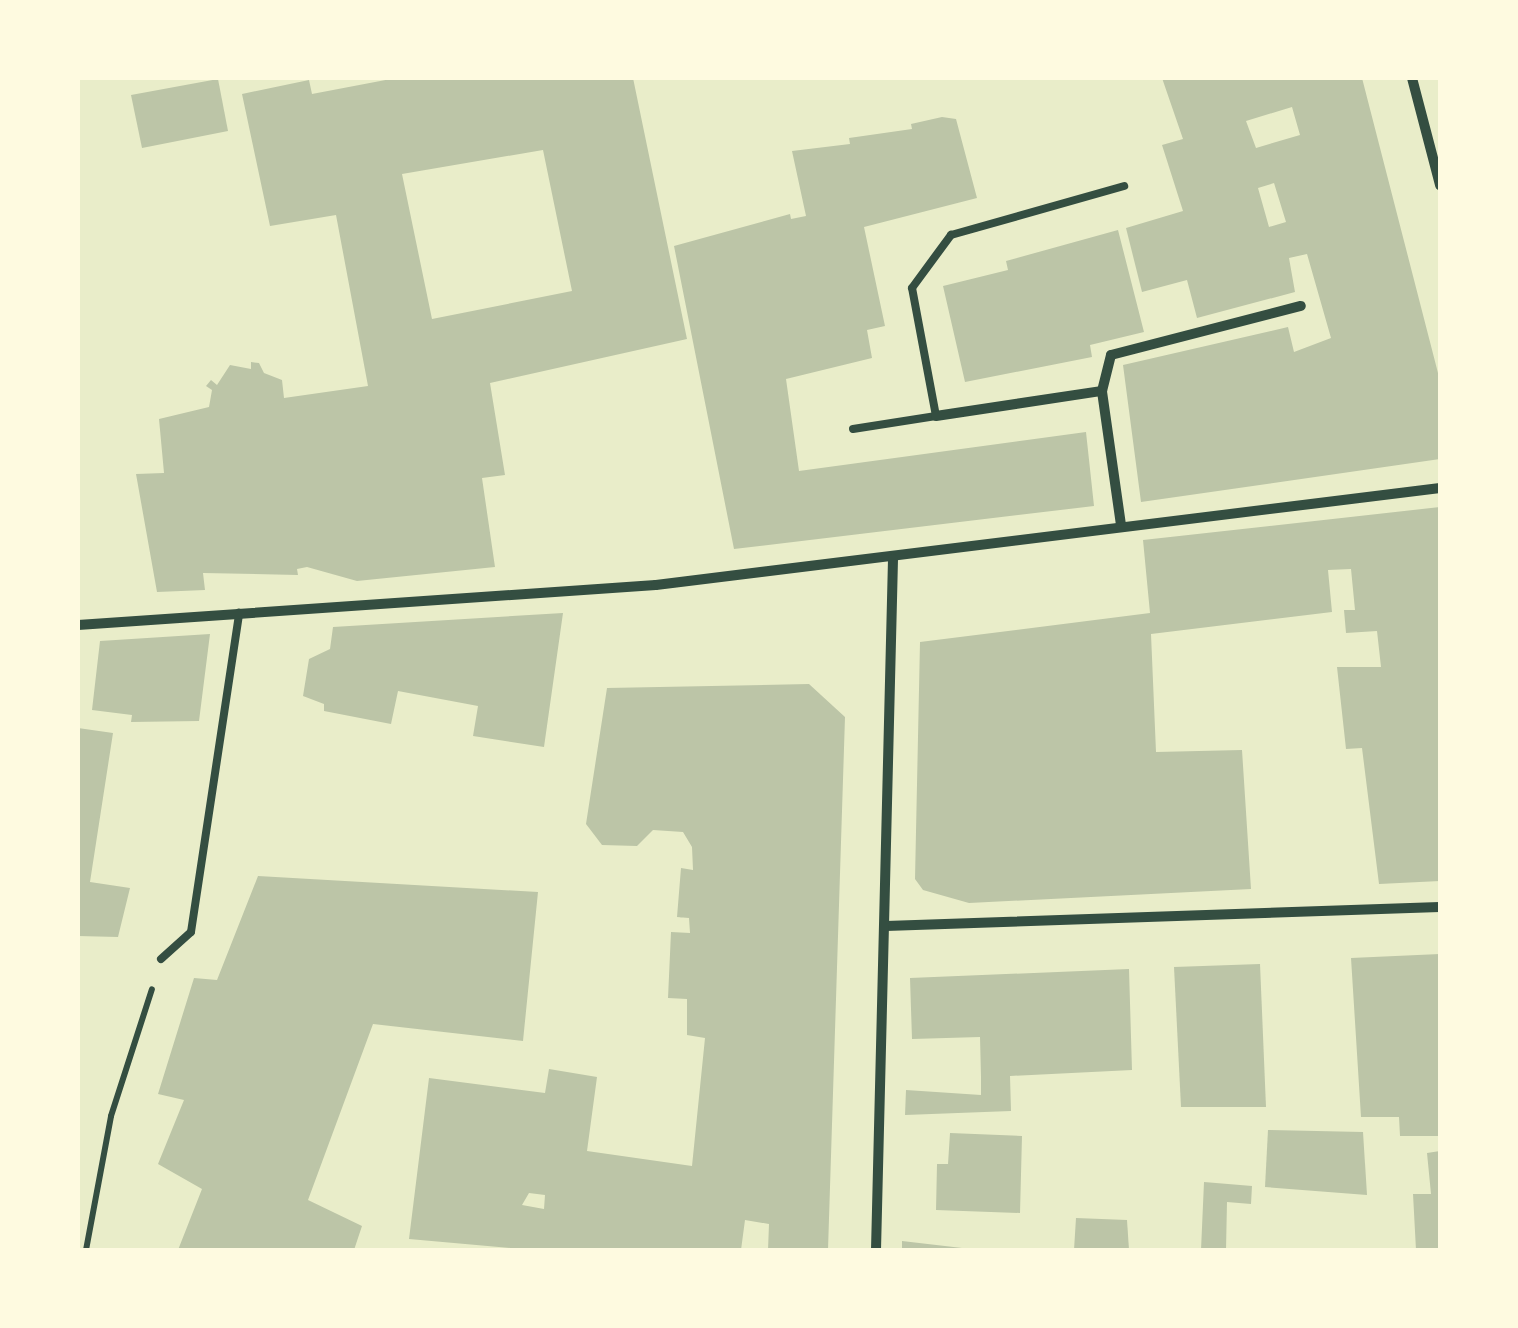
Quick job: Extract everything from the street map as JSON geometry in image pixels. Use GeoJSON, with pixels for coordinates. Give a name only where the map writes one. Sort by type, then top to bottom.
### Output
{"type":"FeatureCollection","features":[{"type":"Feature","properties":{"kind":"street"},"geometry":{"type":"LineString","coordinates":[[1412,78],[1440,185]]}},
{"type":"Feature","properties":{"kind":"street"},"geometry":{"type":"LineString","coordinates":[[1121,525],[1102,391],[1110,355],[1301,306]]}},
{"type":"Feature","properties":{"kind":"street"},"geometry":{"type":"LineString","coordinates":[[936,416],[1102,391]]}},
{"type":"Feature","properties":{"kind":"street"},"geometry":{"type":"LineString","coordinates":[[78,625],[656,585],[893,560],[1121,525],[1440,488]]}},
{"type":"Feature","properties":{"kind":"street"},"geometry":{"type":"LineString","coordinates":[[876,1250],[893,560]]}},
{"type":"Feature","properties":{"kind":"street"},"geometry":{"type":"LineString","coordinates":[[886,926],[1440,907]]}},
{"type":"Feature","properties":{"kind":"lane"},"geometry":{"type":"LineString","coordinates":[[853,429],[936,416],[912,288],[951,235],[1124,186]]}},
{"type":"Feature","properties":{"kind":"lane"},"geometry":{"type":"LineString","coordinates":[[161,960],[191,932],[240,613]]}},
{"type":"Feature","properties":{"kind":"path"},"geometry":{"type":"LineString","coordinates":[[86,1250],[111,1116],[161,960]]}},
{"type":"Feature","properties":{"kind":"building"},"geometry":{"type":"Polygon","coordinates":[[[396,78],[633,78],[687,339],[490,383],[505,475],[482,478],[495,567],[357,581],[307,567],[297,569],[298,575],[203,573],[205,590],[157,592],[136,474],[164,473],[159,419],[209,407],[212,390],[206,386],[211,380],[217,385],[230,365],[251,369],[251,362],[259,363],[264,373],[282,380],[284,398],[368,386],[336,215],[270,226],[242,94],[309,80],[312,94],[396,78]],[[543,150],[402,174],[432,319],[572,291],[543,150]]]}},
{"type":"Feature","properties":{"kind":"building"},"geometry":{"type":"Polygon","coordinates":[[[1162,78],[1362,78],[1438,373],[1440,459],[1141,502],[1123,365],[1288,327],[1294,352],[1331,338],[1307,254],[1289,258],[1295,292],[1197,318],[1187,280],[1142,292],[1126,228],[1183,211],[1162,145],[1183,139],[1162,78]],[[1292,107],[1246,121],[1256,148],[1300,135],[1292,107]],[[1274,183],[1258,188],[1269,227],[1286,222],[1274,183]]]}},
{"type":"Feature","properties":{"kind":"building"},"geometry":{"type":"Polygon","coordinates":[[[218,79],[228,131],[142,148],[131,95],[218,79]]]}},
{"type":"Feature","properties":{"kind":"building"},"geometry":{"type":"Polygon","coordinates":[[[942,117],[956,119],[977,198],[864,227],[885,326],[867,330],[872,358],[786,379],[799,471],[1086,432],[1094,506],[734,549],[674,246],[790,214],[791,219],[806,216],[792,151],[850,144],[849,138],[912,129],[911,124],[942,117]]]}},
{"type":"Feature","properties":{"kind":"building"},"geometry":{"type":"Polygon","coordinates":[[[1118,230],[1144,332],[1090,345],[1092,357],[965,382],[943,286],[1008,270],[1006,261],[1118,230]]]}},
{"type":"Feature","properties":{"kind":"building"},"geometry":{"type":"Polygon","coordinates":[[[1440,507],[1440,881],[1379,884],[1362,748],[1346,749],[1337,667],[1381,667],[1377,631],[1346,633],[1344,610],[1355,610],[1351,569],[1328,570],[1332,612],[1151,634],[1156,752],[1242,750],[1251,889],[969,903],[923,890],[915,879],[920,642],[1150,613],[1143,540],[1440,507]]]}},
{"type":"Feature","properties":{"kind":"building"},"geometry":{"type":"Polygon","coordinates":[[[563,613],[544,747],[473,736],[478,706],[398,691],[391,724],[324,711],[324,704],[303,696],[309,659],[330,649],[333,627],[563,613]]]}},
{"type":"Feature","properties":{"kind":"building"},"geometry":{"type":"Polygon","coordinates":[[[210,634],[199,721],[131,722],[132,715],[92,710],[100,641],[210,634]]]}},
{"type":"Feature","properties":{"kind":"building"},"geometry":{"type":"Polygon","coordinates":[[[809,684],[845,717],[828,1250],[768,1250],[769,1224],[745,1220],[741,1250],[534,1250],[409,1239],[429,1078],[545,1093],[549,1069],[597,1077],[587,1151],[692,1166],[705,1038],[687,1035],[687,999],[668,998],[671,932],[690,933],[689,918],[677,917],[681,868],[693,870],[692,847],[683,832],[653,830],[637,846],[602,845],[586,824],[607,688],[809,684]],[[529,1193],[522,1205],[544,1209],[545,1195],[529,1193]]]}},
{"type":"Feature","properties":{"kind":"building"},"geometry":{"type":"Polygon","coordinates":[[[78,728],[113,733],[90,882],[130,888],[118,937],[78,936],[78,728]]]}},
{"type":"Feature","properties":{"kind":"building"},"geometry":{"type":"Polygon","coordinates":[[[258,876],[538,892],[523,1041],[373,1024],[308,1200],[362,1226],[354,1250],[178,1250],[202,1189],[158,1164],[184,1100],[158,1094],[194,978],[217,980],[258,876]]]}},
{"type":"Feature","properties":{"kind":"building"},"geometry":{"type":"Polygon","coordinates":[[[1440,954],[1440,1136],[1400,1136],[1399,1117],[1361,1117],[1351,958],[1440,954]]]}},
{"type":"Feature","properties":{"kind":"building"},"geometry":{"type":"Polygon","coordinates":[[[1260,964],[1266,1107],[1181,1107],[1174,967],[1260,964]]]}},
{"type":"Feature","properties":{"kind":"building"},"geometry":{"type":"Polygon","coordinates":[[[1129,969],[1132,1070],[1010,1076],[1011,1111],[905,1115],[906,1090],[981,1095],[980,1037],[912,1039],[910,978],[1129,969]]]}},
{"type":"Feature","properties":{"kind":"building"},"geometry":{"type":"Polygon","coordinates":[[[1268,1130],[1363,1132],[1367,1195],[1265,1187],[1268,1130]]]}},
{"type":"Feature","properties":{"kind":"building"},"geometry":{"type":"Polygon","coordinates":[[[950,1133],[1022,1136],[1020,1213],[936,1210],[937,1164],[948,1164],[950,1133]]]}},
{"type":"Feature","properties":{"kind":"building"},"geometry":{"type":"Polygon","coordinates":[[[1440,1151],[1440,1250],[1416,1250],[1413,1194],[1431,1194],[1427,1153],[1440,1151]]]}},
{"type":"Feature","properties":{"kind":"building"},"geometry":{"type":"Polygon","coordinates":[[[1204,1182],[1252,1186],[1251,1204],[1227,1202],[1226,1250],[1201,1250],[1204,1182]]]}},
{"type":"Feature","properties":{"kind":"building"},"geometry":{"type":"Polygon","coordinates":[[[1076,1218],[1127,1220],[1129,1250],[1074,1250],[1076,1218]]]}},
{"type":"Feature","properties":{"kind":"building"},"geometry":{"type":"Polygon","coordinates":[[[902,1241],[962,1248],[962,1250],[902,1250],[902,1241]]]}}]}
